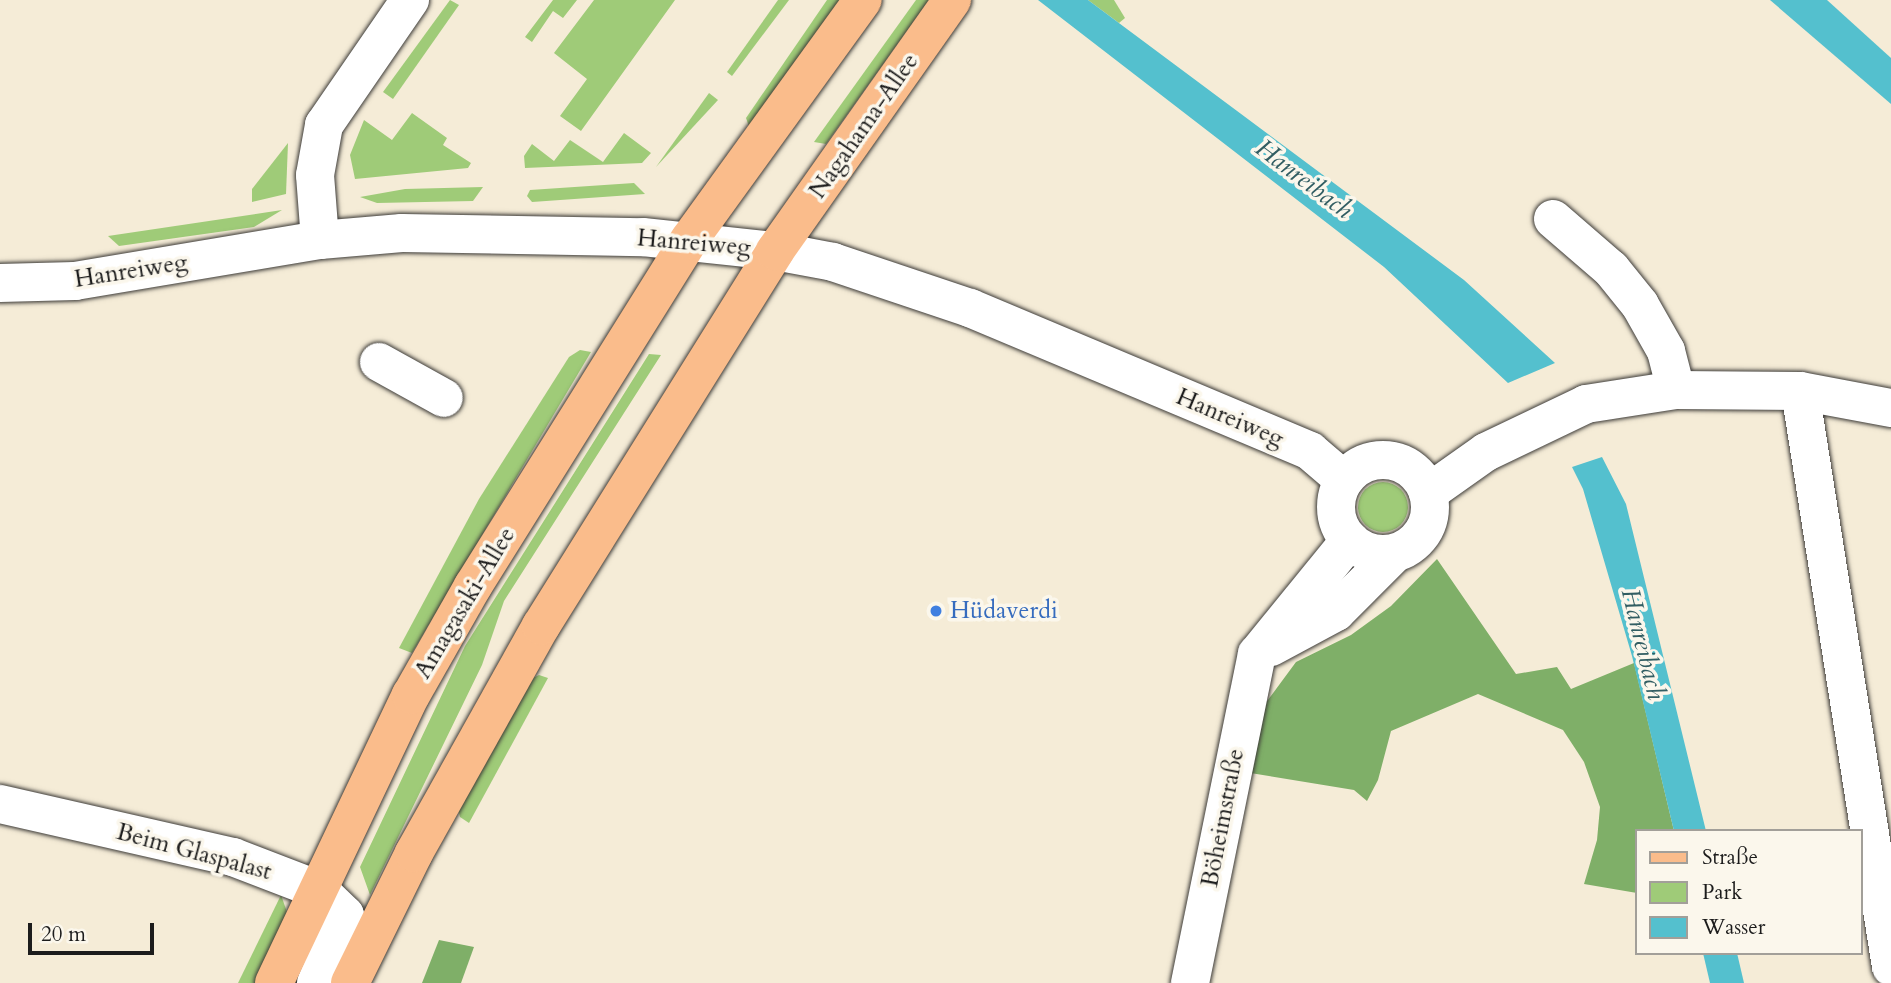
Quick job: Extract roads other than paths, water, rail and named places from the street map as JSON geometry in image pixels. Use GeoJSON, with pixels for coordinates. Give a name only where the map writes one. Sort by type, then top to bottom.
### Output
{"type":"FeatureCollection","features":[{"type":"Feature","properties":{"kind":"main road"},"geometry":{"type":"LineString","coordinates":[[689,240],[863,0]]}},
{"type":"Feature","properties":{"kind":"main road","name":"Nagahama-Allee"},"geometry":{"type":"LineString","coordinates":[[775,251],[952,0]]}},
{"type":"Feature","properties":{"kind":"main road","name":"Amagasaki-Allee"},"geometry":{"type":"LineString","coordinates":[[274,983],[439,643],[689,240]]}},
{"type":"Feature","properties":{"kind":"main road"},"geometry":{"type":"LineString","coordinates":[[350,983],[479,732],[775,251]]}},
{"type":"Feature","properties":{"kind":"street"},"geometry":{"type":"LineString","coordinates":[[320,240],[315,174],[324,125],[410,0]]}},
{"type":"Feature","properties":{"kind":"street"},"geometry":{"type":"LineString","coordinates":[[1553,219],[1611,270],[1640,305],[1666,351],[1676,390]]}},
{"type":"Feature","properties":{"kind":"street","name":"Hanreiweg"},"geometry":{"type":"LineString","coordinates":[[0,283],[75,281],[320,240],[493,232],[689,240],[775,251],[833,262],[970,308],[1310,451],[1344,480]]}},
{"type":"Feature","properties":{"kind":"street"},"geometry":{"type":"LineString","coordinates":[[379,362],[444,398]]}},
{"type":"Feature","properties":{"kind":"street"},"geometry":{"type":"LineString","coordinates":[[1428,494],[1527,430],[1586,404],[1676,390],[1800,391],[1891,408]]}},
{"type":"Feature","properties":{"kind":"street"},"geometry":{"type":"LineString","coordinates":[[1800,391],[1891,967]]}},
{"type":"Feature","properties":{"kind":"street"},"geometry":{"type":"LineString","coordinates":[[1256,654],[1336,612],[1395,553],[1421,536],[1429,515],[1428,494],[1421,480],[1398,463],[1368,462],[1344,480],[1336,511],[1350,540],[1363,550],[1395,553]]}},
{"type":"Feature","properties":{"kind":"street","name":"Böheimstraße"},"geometry":{"type":"LineString","coordinates":[[1189,983],[1256,654],[1350,540]]}},
{"type":"Feature","properties":{"kind":"street","name":"Beim Glaspalast"},"geometry":{"type":"LineString","coordinates":[[0,804],[233,857],[319,890],[345,915],[316,983]]}},
{"type":"Feature","properties":{"kind":"water","name":"Hanreibach"},"geometry":{"type":"Polygon","coordinates":[[[1038,0],[1088,0],[1464,280],[1555,363],[1508,383],[1384,267],[1038,0]]]}},
{"type":"Feature","properties":{"kind":"water"},"geometry":{"type":"Polygon","coordinates":[[[1770,0],[1827,0],[1891,58],[1891,104],[1770,0]]]}},
{"type":"Feature","properties":{"kind":"water","name":"Hanreibach"},"geometry":{"type":"Polygon","coordinates":[[[1602,457],[1626,504],[1706,829],[1674,829],[1632,656],[1583,489],[1572,467],[1602,457]]]}},
{"type":"Feature","properties":{"kind":"water"},"geometry":{"type":"Polygon","coordinates":[[[1703,955],[1737,955],[1744,983],[1710,983],[1703,955]]]}},
{"type":"Feature","properties":{"kind":"place","name":"Hüdaverdi"},"geometry":{"type":"Point","coordinates":[936,611]}}]}
